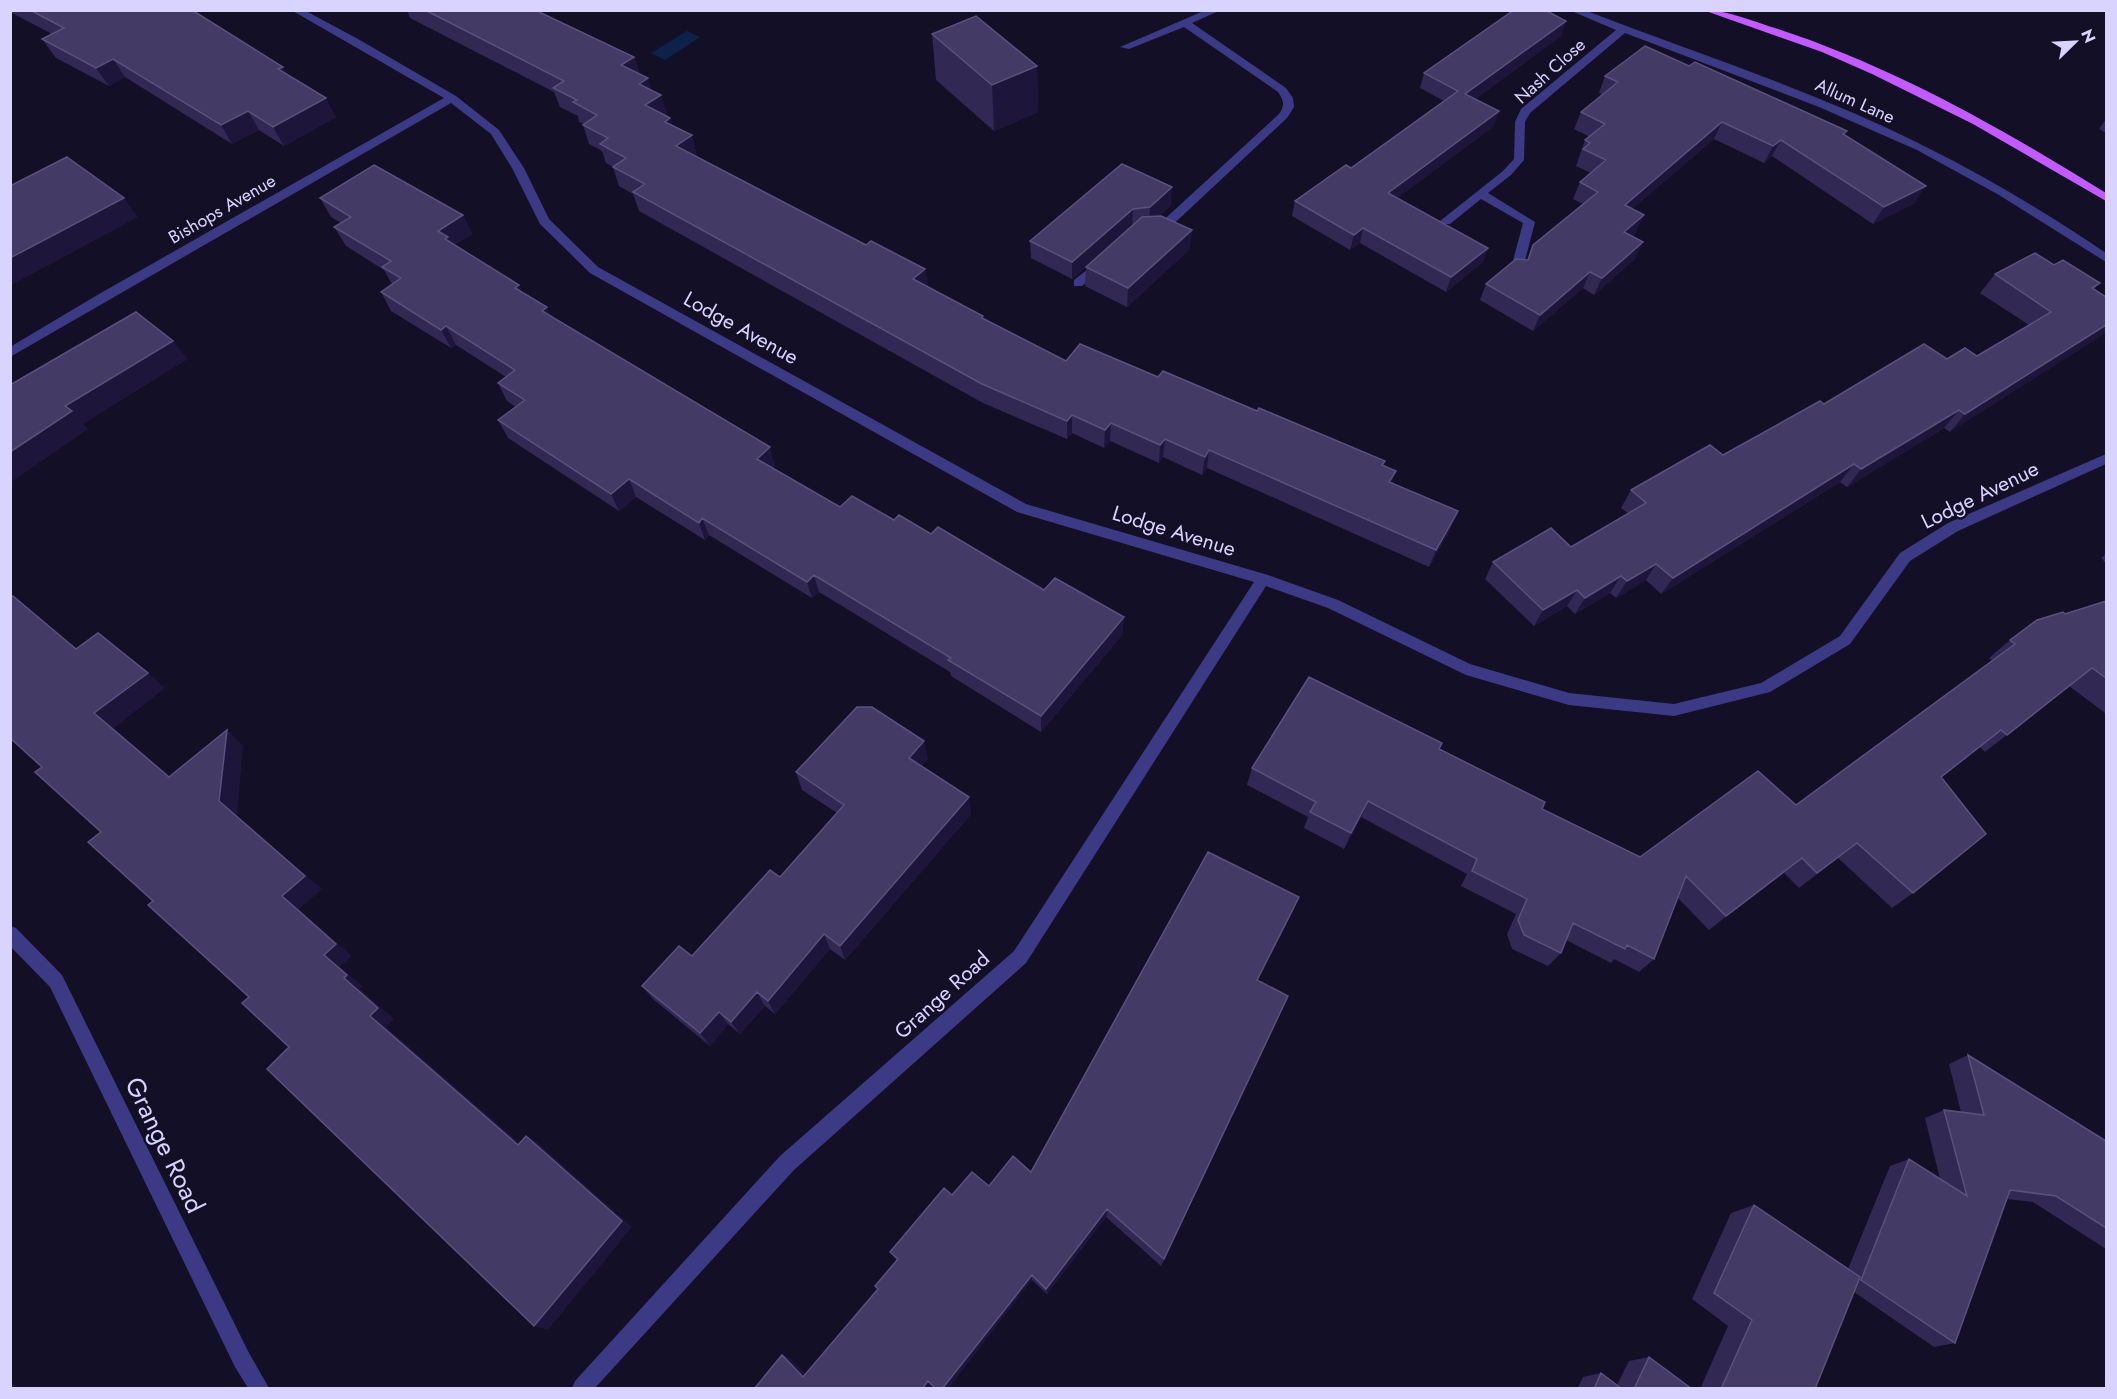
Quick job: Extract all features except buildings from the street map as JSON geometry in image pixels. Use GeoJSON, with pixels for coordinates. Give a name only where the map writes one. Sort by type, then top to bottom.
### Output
{"type":"FeatureCollection","features":[{"type":"Feature","properties":{"kind":"main road","name":"Allum Lane"},"geometry":{"type":"LineString","coordinates":[[1708,10],[1726,13],[1840,55],[1944,104],[2057,167],[2106,198]]}},
{"type":"Feature","properties":{"kind":"street","name":"Lodge Avenue"},"geometry":{"type":"LineString","coordinates":[[296,10],[452,98],[495,132],[518,168],[544,221],[594,270],[1022,508],[1263,579],[1333,604],[1466,669],[1569,699],[1674,710],[1765,688],[1845,640],[1905,558],[1953,527],[2106,459]]}},
{"type":"Feature","properties":{"kind":"street"},"geometry":{"type":"LineString","coordinates":[[1125,47],[1216,10]]}},
{"type":"Feature","properties":{"kind":"street","name":"Allum Lane"},"geometry":{"type":"LineString","coordinates":[[1574,10],[1796,93],[1893,136],[1968,172],[2106,258]]}},
{"type":"Feature","properties":{"kind":"street"},"geometry":{"type":"LineString","coordinates":[[1145,231],[1161,229],[1284,116],[1289,107],[1288,98],[1282,90],[1185,23]]}},
{"type":"Feature","properties":{"kind":"street","name":"Nash Close"},"geometry":{"type":"LineString","coordinates":[[1446,221],[1507,173],[1519,160],[1520,122],[1525,111],[1623,29]]}},
{"type":"Feature","properties":{"kind":"street","name":"Bishops Avenue"},"geometry":{"type":"LineString","coordinates":[[10,353],[103,297],[452,98]]}},
{"type":"Feature","properties":{"kind":"street"},"geometry":{"type":"LineString","coordinates":[[1481,194],[1529,222],[1516,272]]}},
{"type":"Feature","properties":{"kind":"street"},"geometry":{"type":"LineString","coordinates":[[1078,283],[1112,253]]}},
{"type":"Feature","properties":{"kind":"street","name":"Grange Road"},"geometry":{"type":"LineString","coordinates":[[582,1389],[787,1163],[1020,957],[1263,579]]}},
{"type":"Feature","properties":{"kind":"street","name":"Grange Road"},"geometry":{"type":"LineString","coordinates":[[10,934],[56,981],[242,1360],[259,1389]]}},
{"type":"Feature","properties":{"kind":"water"},"geometry":{"type":"Polygon","coordinates":[[[687,31],[700,37],[665,60],[651,53],[687,31]]]}}]}
